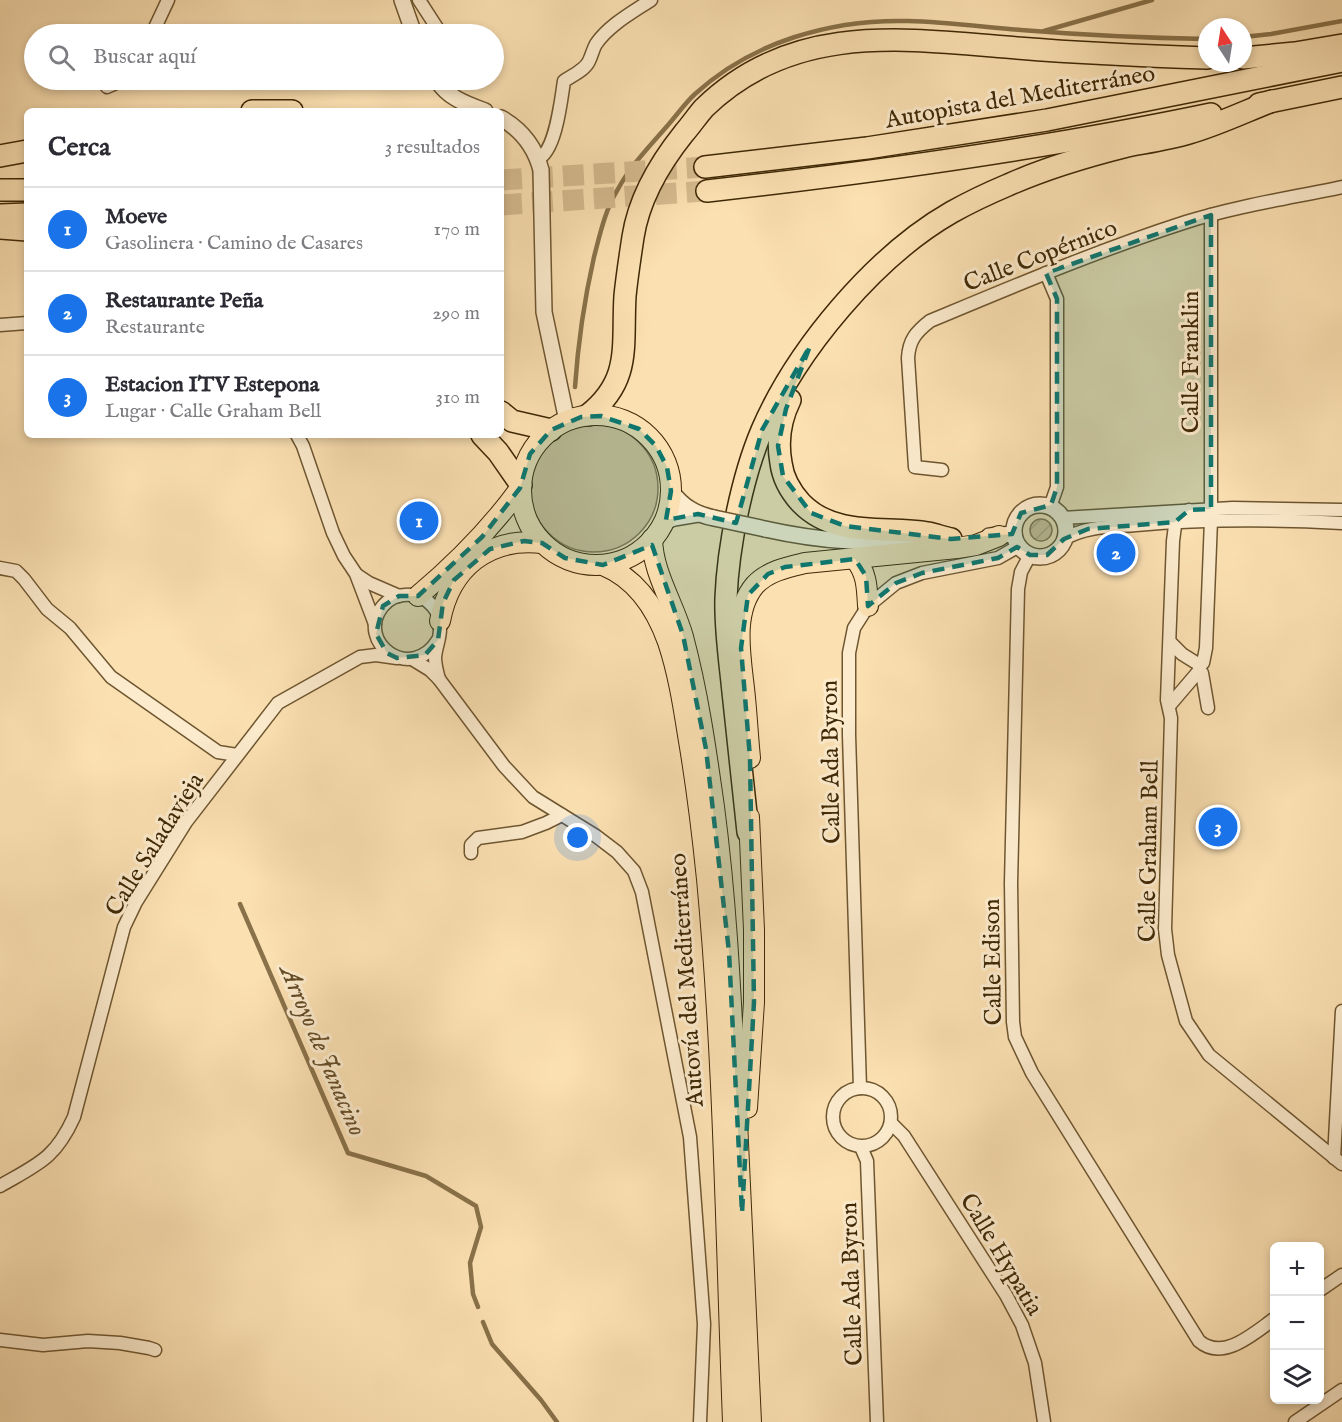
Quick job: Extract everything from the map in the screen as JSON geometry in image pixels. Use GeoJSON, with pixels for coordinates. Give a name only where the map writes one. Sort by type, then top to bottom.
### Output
{"type":"FeatureCollection","features":[{"type":"Feature","properties":{"kind":"highway"},"geometry":{"type":"LineString","coordinates":[[588,415],[618,419],[639,429],[656,446],[667,467],[671,491],[668,512],[652,539],[638,552],[603,565],[590,565],[571,560],[542,543],[529,525],[522,507],[521,486],[524,469],[539,441],[559,425],[588,415],[601,405],[616,383],[623,363],[627,284],[634,234],[646,192],[670,150],[704,108],[738,81],[811,48],[858,40],[911,40],[1112,55],[1198,58]]}},
{"type":"Feature","properties":{"kind":"highway"},"geometry":{"type":"LineString","coordinates":[[1252,57],[1342,45]]}},
{"type":"Feature","properties":{"kind":"highway","name":"Autopista del Mediterráneo"},"geometry":{"type":"LineString","coordinates":[[705,167],[867,148],[1047,120],[1342,62]]}},
{"type":"Feature","properties":{"kind":"highway"},"geometry":{"type":"LineString","coordinates":[[748,832],[727,633],[726,599],[729,565],[740,498],[762,430],[784,387],[810,346],[873,274],[910,241],[951,213],[1008,185],[1065,163],[1189,133],[1272,101],[1342,87]]}},
{"type":"Feature","properties":{"kind":"highway","name":"Autopista del Mediterráneo"},"geometry":{"type":"LineString","coordinates":[[708,192],[845,176],[1000,152],[1272,101]]}},
{"type":"Feature","properties":{"kind":"highway"},"geometry":{"type":"LineString","coordinates":[[0,156],[24,152]]}},
{"type":"Feature","properties":{"kind":"highway"},"geometry":{"type":"LineString","coordinates":[[0,190],[24,190]]}},
{"type":"Feature","properties":{"kind":"highway"},"geometry":{"type":"LineString","coordinates":[[0,215],[24,214]]}},
{"type":"Feature","properties":{"kind":"highway"},"geometry":{"type":"LineString","coordinates":[[0,228],[24,230]]}},
{"type":"Feature","properties":{"kind":"highway"},"geometry":{"type":"LineString","coordinates":[[810,346],[797,387],[786,409],[778,446],[783,476],[795,496],[811,513],[828,523],[869,529],[928,533],[951,539]]}},
{"type":"Feature","properties":{"kind":"highway"},"geometry":{"type":"LineString","coordinates":[[504,414],[512,421],[559,425]]}},
{"type":"Feature","properties":{"kind":"highway"},"geometry":{"type":"LineString","coordinates":[[485,438],[498,452],[521,486]]}},
{"type":"Feature","properties":{"kind":"highway"},"geometry":{"type":"LineString","coordinates":[[408,596],[462,557],[482,537],[521,486]]}},
{"type":"Feature","properties":{"kind":"highway","name":"Autovía del Mediterráneo"},"geometry":{"type":"LineString","coordinates":[[652,539],[654,560],[680,626],[690,663],[711,782],[729,952],[751,1422]]}},
{"type":"Feature","properties":{"kind":"highway"},"geometry":{"type":"LineString","coordinates":[[439,630],[443,603],[448,591],[454,580],[474,561],[490,549],[505,544],[524,541],[542,543]]}},
{"type":"Feature","properties":{"kind":"highway","name":"Autovía del Mediterráneo"},"geometry":{"type":"LineString","coordinates":[[742,1213],[754,1002],[754,930],[748,832],[750,758],[740,634],[748,595],[768,574],[785,567],[1015,542]]}},
{"type":"Feature","properties":{"kind":"highway"},"geometry":{"type":"LineString","coordinates":[[855,559],[866,576],[868,606]]}},
{"type":"Feature","properties":{"kind":"highway","name":"Autovía del Mediterráneo"},"geometry":{"type":"LineString","coordinates":[[603,565],[628,579],[640,589],[661,624],[676,670],[695,777],[710,911],[718,1026],[733,1422]]}},
{"type":"Feature","properties":{"kind":"street"},"geometry":{"type":"LineString","coordinates":[[157,24],[168,0]]}},
{"type":"Feature","properties":{"kind":"street"},"geometry":{"type":"LineString","coordinates":[[402,0],[410,24]]}},
{"type":"Feature","properties":{"kind":"street"},"geometry":{"type":"LineString","coordinates":[[419,0],[435,24]]}},
{"type":"Feature","properties":{"kind":"street"},"geometry":{"type":"LineString","coordinates":[[538,159],[545,156],[551,144],[564,81],[584,69],[597,43],[607,32],[651,0]]}},
{"type":"Feature","properties":{"kind":"street"},"geometry":{"type":"LineString","coordinates":[[447,90],[463,104],[476,108]]}},
{"type":"Feature","properties":{"kind":"street"},"geometry":{"type":"LineString","coordinates":[[504,120],[519,129],[538,159],[541,170],[544,312],[559,425]]}},
{"type":"Feature","properties":{"kind":"street","name":"Calle Copérnico"},"geometry":{"type":"LineString","coordinates":[[942,470],[915,467],[909,345],[916,331],[930,321],[1046,273],[1211,215],[1342,187]]}},
{"type":"Feature","properties":{"kind":"street","name":"Calle Franklin"},"geometry":{"type":"LineString","coordinates":[[1211,215],[1211,515]]}},
{"type":"Feature","properties":{"kind":"street"},"geometry":{"type":"LineString","coordinates":[[1046,273],[1057,299],[1057,487],[1050,507]]}},
{"type":"Feature","properties":{"kind":"street"},"geometry":{"type":"LineString","coordinates":[[0,325],[24,323]]}},
{"type":"Feature","properties":{"kind":"street"},"geometry":{"type":"LineString","coordinates":[[299,438],[333,533],[356,574],[380,645],[387,653],[397,658],[412,659],[425,655],[439,630]]}},
{"type":"Feature","properties":{"kind":"street"},"geometry":{"type":"LineString","coordinates":[[671,491],[687,508],[698,514],[810,538],[873,543],[951,539],[1015,542],[1038,556],[1054,552],[1064,538],[1066,531],[1062,518],[1050,507],[1035,505],[1021,513],[1014,526],[1015,542]]}},
{"type":"Feature","properties":{"kind":"street"},"geometry":{"type":"LineString","coordinates":[[1279,508],[1287,513],[1300,515],[1342,517]]}},
{"type":"Feature","properties":{"kind":"street"},"geometry":{"type":"LineString","coordinates":[[1064,538],[1088,529],[1175,522],[1211,515],[1279,508],[1342,510]]}},
{"type":"Feature","properties":{"kind":"street"},"geometry":{"type":"LineString","coordinates":[[1175,522],[1180,514],[1189,510]]}},
{"type":"Feature","properties":{"kind":"street"},"geometry":{"type":"LineString","coordinates":[[1062,518],[1189,510],[1211,515],[1257,519],[1342,523]]}},
{"type":"Feature","properties":{"kind":"street"},"geometry":{"type":"LineString","coordinates":[[664,522],[698,514]]}},
{"type":"Feature","properties":{"kind":"street"},"geometry":{"type":"LineString","coordinates":[[1168,706],[1200,668],[1206,648],[1211,515]]}},
{"type":"Feature","properties":{"kind":"street","name":"Calle Graham Bell"},"geometry":{"type":"LineString","coordinates":[[1175,522],[1168,706],[1171,718],[1165,929],[1168,955],[1186,1021],[1209,1055],[1338,1161]]}},
{"type":"Feature","properties":{"kind":"street","name":"Calle Ada Byron"},"geometry":{"type":"LineString","coordinates":[[860,1088],[850,747],[849,653],[854,628],[868,606],[896,583],[922,573],[998,558],[1015,542]]}},
{"type":"Feature","properties":{"kind":"street","name":"Calle Edison"},"geometry":{"type":"LineString","coordinates":[[1015,542],[1022,572],[1018,589],[1011,883],[1012,1022],[1015,1037],[1032,1073],[1199,1341],[1206,1347],[1225,1348],[1235,1345],[1270,1322]]}},
{"type":"Feature","properties":{"kind":"street"},"geometry":{"type":"LineString","coordinates":[[0,568],[16,571],[47,609],[70,628],[111,677],[218,752],[237,755]]}},
{"type":"Feature","properties":{"kind":"street"},"geometry":{"type":"LineString","coordinates":[[356,574],[369,583],[432,605],[439,630],[435,658],[439,679]]}},
{"type":"Feature","properties":{"kind":"street"},"geometry":{"type":"LineString","coordinates":[[376,629],[382,606],[390,600],[408,596]]}},
{"type":"Feature","properties":{"kind":"street","name":"Calle Saladavieja"},"geometry":{"type":"LineString","coordinates":[[360,657],[376,629]]}},
{"type":"Feature","properties":{"kind":"street"},"geometry":{"type":"LineString","coordinates":[[1170,642],[1200,668],[1208,708]]}},
{"type":"Feature","properties":{"kind":"street","name":"Calle Saladavieja"},"geometry":{"type":"LineString","coordinates":[[0,1186],[51,1156],[65,1137],[74,1117],[124,927],[136,902],[186,822],[279,703],[360,657],[376,655],[397,658]]}},
{"type":"Feature","properties":{"kind":"street"},"geometry":{"type":"LineString","coordinates":[[412,659],[430,670],[439,679],[504,766],[533,797],[596,836],[625,860],[634,871],[642,892],[650,923],[658,978],[690,1137],[704,1324],[700,1422]]}},
{"type":"Feature","properties":{"kind":"street"},"geometry":{"type":"LineString","coordinates":[[471,853],[471,845],[478,838],[522,832],[562,815]]}},
{"type":"Feature","properties":{"kind":"street"},"geometry":{"type":"LineString","coordinates":[[1338,1161],[1342,1011]]}},
{"type":"Feature","properties":{"kind":"street"},"geometry":{"type":"LineString","coordinates":[[869,1089],[884,1098],[891,1114],[891,1123],[880,1140],[861,1147],[843,1140],[836,1132],[832,1113],[842,1095],[850,1090],[869,1089]]}},
{"type":"Feature","properties":{"kind":"street","name":"Calle Hypatia"},"geometry":{"type":"LineString","coordinates":[[891,1123],[911,1146],[1006,1295],[1022,1325],[1035,1363],[1044,1422]]}},
{"type":"Feature","properties":{"kind":"street","name":"Calle Ada Byron"},"geometry":{"type":"LineString","coordinates":[[861,1147],[867,1161],[877,1422]]}},
{"type":"Feature","properties":{"kind":"street"},"geometry":{"type":"LineString","coordinates":[[1324,1287],[1342,1275]]}},
{"type":"Feature","properties":{"kind":"street"},"geometry":{"type":"LineString","coordinates":[[0,1340],[43,1345],[88,1341],[120,1343],[155,1350]]}},
{"type":"Feature","properties":{"kind":"street"},"geometry":{"type":"LineString","coordinates":[[1295,1422],[1342,1390]]}},
{"type":"Feature","properties":{"kind":"highlighted area"},"geometry":{"type":"Polygon","coordinates":[[[1211,215],[1211,509],[1189,510],[1175,522],[1088,529],[1064,539],[1047,555],[1030,555],[1017,547],[998,558],[922,573],[896,583],[868,606],[866,576],[855,559],[785,567],[768,574],[748,595],[741,648],[750,758],[754,1002],[742,1213],[729,952],[706,749],[683,635],[652,545],[603,565],[565,558],[542,543],[524,541],[490,549],[454,580],[443,603],[438,640],[425,655],[397,658],[387,653],[376,634],[383,606],[399,596],[418,596],[482,537],[520,488],[530,454],[551,430],[581,417],[601,416],[639,429],[656,446],[667,467],[671,491],[666,520],[698,514],[736,523],[762,430],[810,346],[786,409],[778,446],[783,476],[811,513],[845,526],[951,539],[1012,534],[1021,513],[1051,505],[1057,487],[1057,299],[1046,273],[1211,215]]]}},
{"type":"Feature","properties":{"kind":"shaded area"},"geometry":{"type":"Polygon","coordinates":[[[594,424],[618,429],[639,443],[653,464],[658,488],[653,512],[639,533],[618,547],[594,552],[570,547],[549,533],[535,512],[530,488],[535,464],[549,443],[570,429],[594,424]]]}},
{"type":"Feature","properties":{"kind":"shaded area"},"geometry":{"type":"Polygon","coordinates":[[[1041,519],[1049,522],[1052,530],[1049,538],[1041,541],[1033,538],[1030,530],[1033,522],[1041,519]]]}},
{"type":"Feature","properties":{"kind":"waterway"},"geometry":{"type":"LineString","coordinates":[[1044,31],[1152,0]]}},
{"type":"Feature","properties":{"kind":"waterway"},"geometry":{"type":"LineString","coordinates":[[575,387],[590,273],[603,222],[613,197],[635,164],[688,101],[717,76],[742,60],[794,37],[850,24],[879,21],[1198,39]]}},
{"type":"Feature","properties":{"kind":"waterway"},"geometry":{"type":"LineString","coordinates":[[1252,36],[1342,21]]}},
{"type":"Feature","properties":{"kind":"waterway","name":"Arroyo de Janacino"},"geometry":{"type":"LineString","coordinates":[[240,904],[348,1153],[426,1176],[476,1206],[481,1227],[470,1263],[473,1294],[478,1307]]}},
{"type":"Feature","properties":{"kind":"waterway","name":"Arroyo de Janacino"},"geometry":{"type":"LineString","coordinates":[[483,1322],[492,1344],[557,1422]]}},
{"type":"Feature","properties":{"kind":"tunnel"},"geometry":{"type":"LineString","coordinates":[[504,180],[705,167]]}},
{"type":"Feature","properties":{"kind":"tunnel"},"geometry":{"type":"LineString","coordinates":[[504,205],[707,191]]}},
{"type":"Feature","properties":{"kind":"place","name":"Moeve"},"geometry":{"type":"Point","coordinates":[419,521]}},
{"type":"Feature","properties":{"kind":"place","name":"Restaurante Peña"},"geometry":{"type":"Point","coordinates":[1116,553]}},
{"type":"Feature","properties":{"kind":"place","name":"Estacion ITV Estepona"},"geometry":{"type":"Point","coordinates":[1218,827]}}]}
